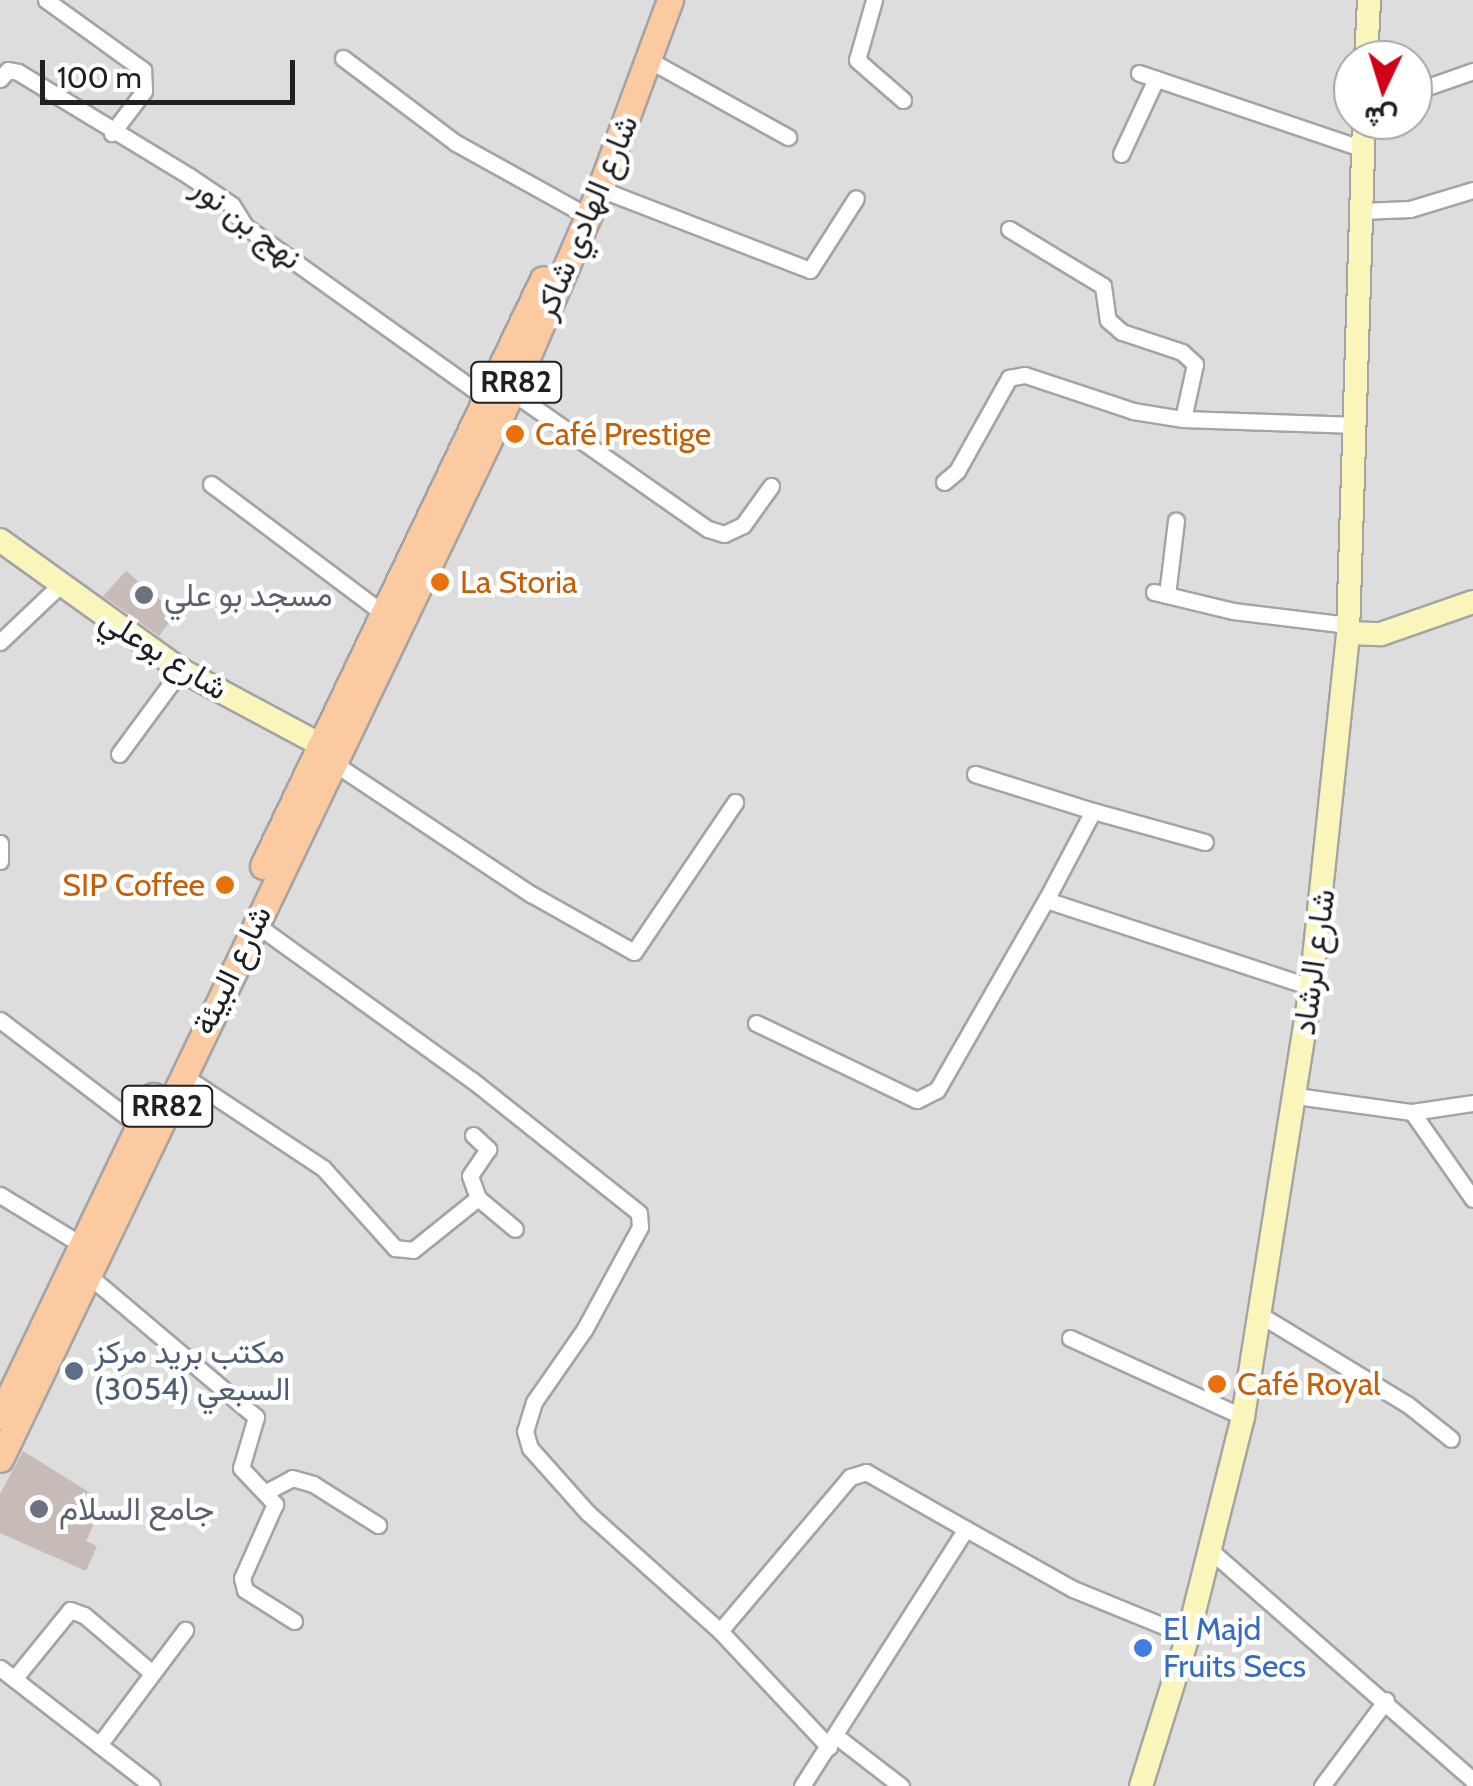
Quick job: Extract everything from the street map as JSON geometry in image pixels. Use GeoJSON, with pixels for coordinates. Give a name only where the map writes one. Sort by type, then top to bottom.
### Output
{"type":"FeatureCollection","features":[{"type":"Feature","properties":{"kind":"main road","name":"شارع الهادي شاكر"},"geometry":{"type":"LineString","coordinates":[[330,754],[384,614],[500,401],[575,209],[594,185],[653,0]]}},
{"type":"Feature","properties":{"kind":"main road","name":"شارع الهادي شاكر"},"geometry":{"type":"LineString","coordinates":[[330,754],[500,401],[650,60],[670,0]]}},
{"type":"Feature","properties":{"kind":"main road","name":"شارع البيئة"},"geometry":{"type":"LineString","coordinates":[[0,1416],[82,1245],[182,1074],[208,1000],[254,923],[330,754]]}},
{"type":"Feature","properties":{"kind":"main road","name":"شارع البيئة"},"geometry":{"type":"LineString","coordinates":[[0,1458],[88,1276],[146,1131],[330,754]]}},
{"type":"Feature","properties":{"kind":"street"},"geometry":{"type":"LineString","coordinates":[[46,0],[144,70],[144,90],[112,132]]}},
{"type":"Feature","properties":{"kind":"street"},"geometry":{"type":"LineString","coordinates":[[874,0],[857,60],[903,100]]}},
{"type":"Feature","properties":{"kind":"street"},"geometry":{"type":"LineString","coordinates":[[1367,40],[1368,0]]}},
{"type":"Feature","properties":{"kind":"street"},"geometry":{"type":"LineString","coordinates":[[343,58],[456,143],[575,209]]}},
{"type":"Feature","properties":{"kind":"street"},"geometry":{"type":"LineString","coordinates":[[650,60],[788,137]]}},
{"type":"Feature","properties":{"kind":"street","name":"نهج بن نور"},"geometry":{"type":"LineString","coordinates":[[0,80],[8,70],[18,72],[232,205],[246,226],[500,401],[708,529],[724,534],[743,525],[770,486]]}},
{"type":"Feature","properties":{"kind":"street"},"geometry":{"type":"LineString","coordinates":[[1433,85],[1473,71]]}},
{"type":"Feature","properties":{"kind":"street"},"geometry":{"type":"LineString","coordinates":[[1139,73],[1364,149]]}},
{"type":"Feature","properties":{"kind":"street"},"geometry":{"type":"LineString","coordinates":[[1121,154],[1156,79]]}},
{"type":"Feature","properties":{"kind":"street","name":"شارع الرشاد"},"geometry":{"type":"LineString","coordinates":[[1140,1786],[1212,1551],[1243,1417],[1311,988],[1348,629],[1364,140]]}},
{"type":"Feature","properties":{"kind":"street"},"geometry":{"type":"LineString","coordinates":[[594,185],[810,270],[856,198]]}},
{"type":"Feature","properties":{"kind":"street"},"geometry":{"type":"LineString","coordinates":[[1362,210],[1410,209],[1473,190]]}},
{"type":"Feature","properties":{"kind":"street"},"geometry":{"type":"LineString","coordinates":[[1009,228],[1103,286],[1108,320],[1122,332],[1182,352],[1195,364],[1183,419]]}},
{"type":"Feature","properties":{"kind":"street"},"geometry":{"type":"LineString","coordinates":[[944,482],[957,471],[1010,378],[1024,375],[1133,411],[1183,419],[1357,425]]}},
{"type":"Feature","properties":{"kind":"street"},"geometry":{"type":"LineString","coordinates":[[211,484],[384,614]]}},
{"type":"Feature","properties":{"kind":"street"},"geometry":{"type":"LineString","coordinates":[[1176,521],[1161,594],[1380,634],[1473,602]]}},
{"type":"Feature","properties":{"kind":"street","name":"شارع بوعلي"},"geometry":{"type":"LineString","coordinates":[[0,540],[58,586],[181,670],[330,754]]}},
{"type":"Feature","properties":{"kind":"street"},"geometry":{"type":"LineString","coordinates":[[0,642],[58,586]]}},
{"type":"Feature","properties":{"kind":"street"},"geometry":{"type":"LineString","coordinates":[[119,754],[181,670]]}},
{"type":"Feature","properties":{"kind":"street"},"geometry":{"type":"LineString","coordinates":[[330,754],[531,894],[634,952],[735,802]]}},
{"type":"Feature","properties":{"kind":"street"},"geometry":{"type":"LineString","coordinates":[[976,774],[1205,842]]}},
{"type":"Feature","properties":{"kind":"street"},"geometry":{"type":"LineString","coordinates":[[756,1023],[917,1100],[938,1090],[1092,811]]}},
{"type":"Feature","properties":{"kind":"street"},"geometry":{"type":"LineString","coordinates":[[0,843],[0,861]]}},
{"type":"Feature","properties":{"kind":"street"},"geometry":{"type":"LineString","coordinates":[[1046,900],[1311,988]]}},
{"type":"Feature","properties":{"kind":"street"},"geometry":{"type":"LineString","coordinates":[[254,923],[472,1080],[638,1213],[640,1227],[584,1330],[534,1402],[525,1431],[530,1448],[588,1513],[720,1631],[833,1742],[902,1786]]}},
{"type":"Feature","properties":{"kind":"street"},"geometry":{"type":"LineString","coordinates":[[0,1020],[146,1131]]}},
{"type":"Feature","properties":{"kind":"street"},"geometry":{"type":"LineString","coordinates":[[182,1074],[323,1168],[395,1248],[412,1250],[478,1198]]}},
{"type":"Feature","properties":{"kind":"street"},"geometry":{"type":"LineString","coordinates":[[1296,1096],[1412,1112],[1473,1103]]}},
{"type":"Feature","properties":{"kind":"street"},"geometry":{"type":"LineString","coordinates":[[1412,1112],[1473,1199]]}},
{"type":"Feature","properties":{"kind":"street"},"geometry":{"type":"LineString","coordinates":[[473,1136],[488,1149],[470,1176],[478,1198],[515,1229]]}},
{"type":"Feature","properties":{"kind":"street"},"geometry":{"type":"LineString","coordinates":[[0,1196],[82,1245]]}},
{"type":"Feature","properties":{"kind":"street"},"geometry":{"type":"LineString","coordinates":[[88,1276],[256,1416],[242,1468],[268,1491],[275,1504],[242,1578],[245,1590],[294,1621]]}},
{"type":"Feature","properties":{"kind":"street"},"geometry":{"type":"LineString","coordinates":[[1262,1316],[1407,1404],[1451,1439]]}},
{"type":"Feature","properties":{"kind":"street"},"geometry":{"type":"LineString","coordinates":[[1070,1338],[1243,1417]]}},
{"type":"Feature","properties":{"kind":"street"},"geometry":{"type":"LineString","coordinates":[[720,1631],[850,1477],[866,1472],[1073,1589],[1188,1636]]}},
{"type":"Feature","properties":{"kind":"street"},"geometry":{"type":"LineString","coordinates":[[268,1491],[292,1478],[314,1484],[378,1524]]}},
{"type":"Feature","properties":{"kind":"street"},"geometry":{"type":"LineString","coordinates":[[802,1786],[966,1529]]}},
{"type":"Feature","properties":{"kind":"street"},"geometry":{"type":"LineString","coordinates":[[1212,1551],[1473,1780]]}},
{"type":"Feature","properties":{"kind":"street"},"geometry":{"type":"LineString","coordinates":[[14,1679],[70,1610],[97,1624],[151,1672]]}},
{"type":"Feature","properties":{"kind":"street"},"geometry":{"type":"LineString","coordinates":[[99,1746],[185,1630]]}},
{"type":"Feature","properties":{"kind":"street"},"geometry":{"type":"LineString","coordinates":[[0,1668],[152,1786]]}},
{"type":"Feature","properties":{"kind":"street"},"geometry":{"type":"LineString","coordinates":[[1322,1786],[1386,1700]]}},
{"type":"Feature","properties":{"kind":"shaded area"},"geometry":{"type":"Polygon","coordinates":[[[0,0],[1473,0],[1473,1786],[0,1786],[0,0]]]}},
{"type":"Feature","properties":{"kind":"building"},"geometry":{"type":"Polygon","coordinates":[[[126,571],[176,613],[159,636],[103,596],[126,571]]]}},
{"type":"Feature","properties":{"kind":"building"},"geometry":{"type":"Polygon","coordinates":[[[23,1451],[92,1494],[89,1503],[101,1509],[86,1541],[97,1546],[86,1571],[0,1533],[0,1494],[23,1451]]]}},
{"type":"Feature","properties":{"kind":"place","name":"Café Prestige"},"geometry":{"type":"Point","coordinates":[515,434]}},
{"type":"Feature","properties":{"kind":"place","name":"La Storia"},"geometry":{"type":"Point","coordinates":[440,582]}},
{"type":"Feature","properties":{"kind":"place","name":"مسجد بو علي"},"geometry":{"type":"Point","coordinates":[144,595]}},
{"type":"Feature","properties":{"kind":"place","name":"SIP Coffee"},"geometry":{"type":"Point","coordinates":[225,885]}},
{"type":"Feature","properties":{"kind":"place","name":"مكتب بريد مركز السبعي (3054)"},"geometry":{"type":"Point","coordinates":[74,1371]}},
{"type":"Feature","properties":{"kind":"place","name":"Café Royal"},"geometry":{"type":"Point","coordinates":[1217,1384]}},
{"type":"Feature","properties":{"kind":"place","name":"جامع السلام"},"geometry":{"type":"Point","coordinates":[39,1509]}},
{"type":"Feature","properties":{"kind":"place","name":"El Majd Fruits Secs"},"geometry":{"type":"Point","coordinates":[1143,1648]}}]}
